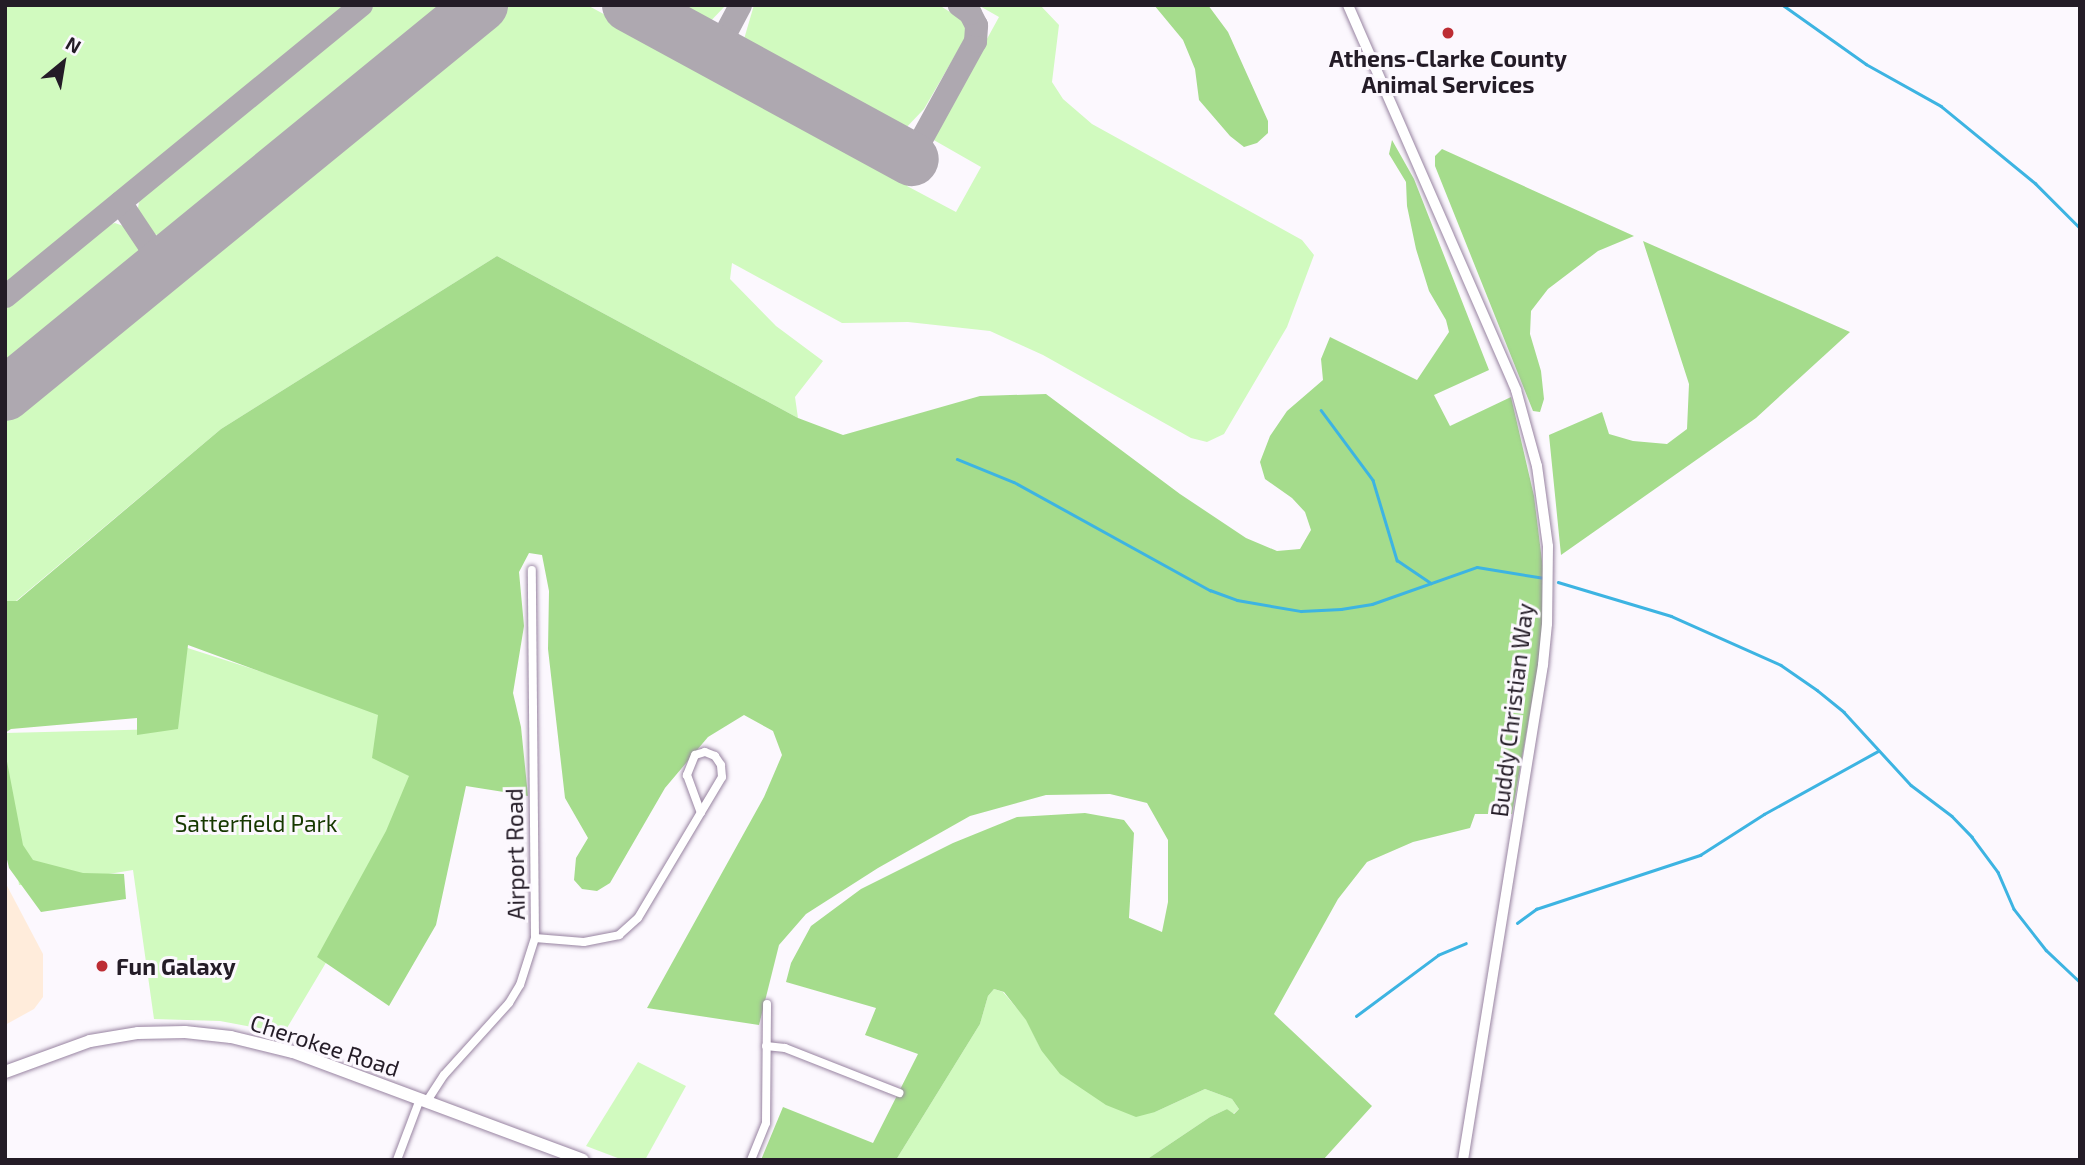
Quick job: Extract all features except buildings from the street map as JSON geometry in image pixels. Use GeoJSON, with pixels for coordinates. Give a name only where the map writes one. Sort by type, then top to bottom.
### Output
{"type":"FeatureCollection","features":[{"type":"Feature","properties":{"kind":"main road","name":"Cherokee Road"},"geometry":{"type":"LineString","coordinates":[[5,1072],[90,1041],[138,1033],[185,1032],[231,1037],[293,1052],[583,1160]]}},
{"type":"Feature","properties":{"kind":"street","name":"Buddy Christian Way"},"geometry":{"type":"LineString","coordinates":[[1348,5],[1516,390],[1537,466],[1548,546],[1543,665],[1463,1160]]}},
{"type":"Feature","properties":{"kind":"street","name":"Airport Road"},"geometry":{"type":"LineString","coordinates":[[397,1160],[424,1100],[509,1003],[520,985],[536,938],[532,570]]}},
{"type":"Feature","properties":{"kind":"street"},"geometry":{"type":"LineString","coordinates":[[536,938],[584,942],[619,935],[638,918],[701,813],[722,777],[721,765],[715,757],[705,752],[695,755],[687,775],[701,813]]}},
{"type":"Feature","properties":{"kind":"street"},"geometry":{"type":"LineString","coordinates":[[751,1160],[766,1123],[766,1004]]}},
{"type":"Feature","properties":{"kind":"street"},"geometry":{"type":"LineString","coordinates":[[766,1046],[785,1048],[899,1093]]}},
{"type":"Feature","properties":{"kind":"shaded area"},"geometry":{"type":"Polygon","coordinates":[[[5,882],[43,954],[43,997],[34,1009],[5,1025],[5,882]]]}},
{"type":"Feature","properties":{"kind":"green space"},"geometry":{"type":"Polygon","coordinates":[[[5,5],[351,5],[5,287],[5,5]]]}},
{"type":"Feature","properties":{"kind":"green space"},"geometry":{"type":"Polygon","coordinates":[[[374,5],[449,5],[173,233],[162,237],[150,232],[137,214],[140,196],[374,5]]]}},
{"type":"Feature","properties":{"kind":"green space"},"geometry":{"type":"Polygon","coordinates":[[[509,5],[587,5],[910,180],[907,186],[956,212],[981,167],[932,139],[999,17],[978,5],[1040,5],[1059,25],[1052,82],[1063,99],[1092,124],[1302,240],[1314,255],[1287,327],[1224,434],[1207,442],[1191,438],[1043,355],[990,331],[908,322],[842,323],[732,263],[730,279],[776,326],[823,361],[795,397],[798,418],[497,256],[221,429],[16,601],[5,601],[5,416],[509,5]]]}},
{"type":"Feature","properties":{"kind":"green space"},"geometry":{"type":"Polygon","coordinates":[[[666,5],[726,5],[706,26],[666,5]]]}},
{"type":"Feature","properties":{"kind":"green space"},"geometry":{"type":"Polygon","coordinates":[[[754,5],[939,5],[964,21],[967,35],[924,109],[902,132],[742,46],[754,5]]]}},
{"type":"Feature","properties":{"kind":"green space"},"geometry":{"type":"Polygon","coordinates":[[[1154,5],[1208,5],[1228,32],[1268,121],[1268,133],[1257,143],[1244,147],[1230,136],[1199,100],[1195,69],[1183,40],[1154,5]]]}},
{"type":"Feature","properties":{"kind":"green space"},"geometry":{"type":"Polygon","coordinates":[[[1392,140],[1414,179],[1489,370],[1434,395],[1450,426],[1511,397],[1534,496],[1543,569],[1542,644],[1512,814],[1475,814],[1470,828],[1413,842],[1367,862],[1338,899],[1274,1014],[1372,1106],[1323,1160],[1146,1160],[1210,1117],[1227,1109],[1234,1114],[1239,1109],[1232,1099],[1205,1089],[1155,1112],[1136,1117],[1106,1105],[1060,1074],[1041,1050],[1026,1020],[1004,992],[994,989],[988,996],[980,1024],[896,1160],[761,1160],[783,1107],[873,1143],[918,1054],[865,1035],[876,1008],[786,982],[791,963],[811,926],[861,889],[953,843],[1017,817],[1085,813],[1124,820],[1134,833],[1129,918],[1162,932],[1168,902],[1168,840],[1147,803],[1110,794],[1046,795],[970,816],[878,868],[806,914],[779,945],[759,1025],[647,1008],[764,797],[782,755],[773,731],[744,715],[708,737],[665,788],[610,883],[597,891],[582,889],[574,880],[576,858],[588,838],[565,798],[548,649],[549,591],[542,555],[529,553],[519,572],[524,626],[513,693],[521,727],[528,796],[466,786],[436,925],[389,1006],[317,957],[386,831],[409,776],[372,758],[378,715],[188,645],[178,729],[137,735],[137,718],[11,729],[5,733],[5,601],[17,601],[221,429],[497,256],[798,418],[843,435],[980,396],[1046,394],[1180,494],[1246,538],[1277,551],[1300,549],[1311,530],[1305,512],[1292,498],[1265,479],[1260,462],[1270,436],[1287,411],[1323,380],[1321,359],[1330,337],[1417,380],[1449,332],[1446,320],[1429,291],[1416,249],[1407,206],[1406,182],[1389,154],[1392,140]]]}},
{"type":"Feature","properties":{"kind":"green space"},"geometry":{"type":"Polygon","coordinates":[[[1442,149],[1634,236],[1598,251],[1548,289],[1531,311],[1530,334],[1541,371],[1544,399],[1540,412],[1533,411],[1435,166],[1435,156],[1442,149]]]}},
{"type":"Feature","properties":{"kind":"green space"},"geometry":{"type":"Polygon","coordinates":[[[115,223],[126,227],[140,244],[141,253],[136,263],[5,371],[5,306],[104,226],[115,223]]]}},
{"type":"Feature","properties":{"kind":"green space"},"geometry":{"type":"Polygon","coordinates":[[[1643,241],[1850,332],[1756,418],[1561,555],[1549,435],[1602,412],[1609,434],[1633,441],[1667,444],[1687,429],[1689,384],[1643,241]]]}},
{"type":"Feature","properties":{"kind":"green space","name":"Satterfield Park"},"geometry":{"type":"Polygon","coordinates":[[[169,642],[383,711],[438,775],[284,1033],[220,1021],[154,1019],[133,870],[42,885],[19,885],[5,779],[5,733],[164,729],[169,642]]]}},
{"type":"Feature","properties":{"kind":"green space"},"geometry":{"type":"Polygon","coordinates":[[[5,751],[23,845],[33,860],[83,873],[124,874],[126,899],[41,912],[9,868],[5,851],[5,751]]]}},
{"type":"Feature","properties":{"kind":"green space"},"geometry":{"type":"Polygon","coordinates":[[[994,989],[1003,992],[1027,1020],[1041,1050],[1155,1112],[1205,1089],[1232,1099],[1239,1109],[1233,1114],[1227,1109],[1210,1117],[1146,1160],[896,1160],[980,1024],[988,996],[994,989]]]}},
{"type":"Feature","properties":{"kind":"green space"},"geometry":{"type":"Polygon","coordinates":[[[638,1062],[686,1086],[645,1160],[623,1160],[586,1146],[638,1062]]]}},
{"type":"Feature","properties":{"kind":"waterway"},"geometry":{"type":"LineString","coordinates":[[1783,5],[1866,64],[1941,106],[2035,183],[2080,228]]}},
{"type":"Feature","properties":{"kind":"waterway"},"geometry":{"type":"LineString","coordinates":[[1321,410],[1373,480],[1397,560],[1431,583]]}},
{"type":"Feature","properties":{"kind":"waterway"},"geometry":{"type":"LineString","coordinates":[[957,459],[1014,482],[1210,590],[1237,600],[1301,611],[1341,609],[1372,604],[1477,567],[1544,578]]}},
{"type":"Feature","properties":{"kind":"waterway"},"geometry":{"type":"LineString","coordinates":[[1558,582],[1671,616],[1781,665],[1817,690],[1844,712],[1911,785],[1952,816],[1972,837],[1998,872],[2014,909],[2046,950],[2080,982]]}},
{"type":"Feature","properties":{"kind":"waterway"},"geometry":{"type":"LineString","coordinates":[[1517,923],[1536,909],[1700,855],[1764,814],[1878,751]]}},
{"type":"Feature","properties":{"kind":"waterway"},"geometry":{"type":"LineString","coordinates":[[1356,1016],[1438,955],[1466,943]]}},
{"type":"Feature","properties":{"kind":"taxiway"},"geometry":{"type":"LineString","coordinates":[[5,296],[361,5]]}},
{"type":"Feature","properties":{"kind":"taxiway"},"geometry":{"type":"LineString","coordinates":[[715,52],[740,5]]}},
{"type":"Feature","properties":{"kind":"taxiway"},"geometry":{"type":"LineString","coordinates":[[910,159],[975,41],[976,25],[970,13],[959,5]]}},
{"type":"Feature","properties":{"kind":"taxiway"},"geometry":{"type":"LineString","coordinates":[[120,202],[162,265]]}},
{"type":"Feature","properties":{"kind":"runway"},"geometry":{"type":"LineString","coordinates":[[5,394],[481,5]]}},
{"type":"Feature","properties":{"kind":"runway"},"geometry":{"type":"LineString","coordinates":[[629,5],[912,159]]}},
{"type":"Feature","properties":{"kind":"place","name":"Athens-Clarke County Animal Services"},"geometry":{"type":"Point","coordinates":[1448,33]}},
{"type":"Feature","properties":{"kind":"place","name":"Fun Galaxy"},"geometry":{"type":"Point","coordinates":[102,966]}}]}
